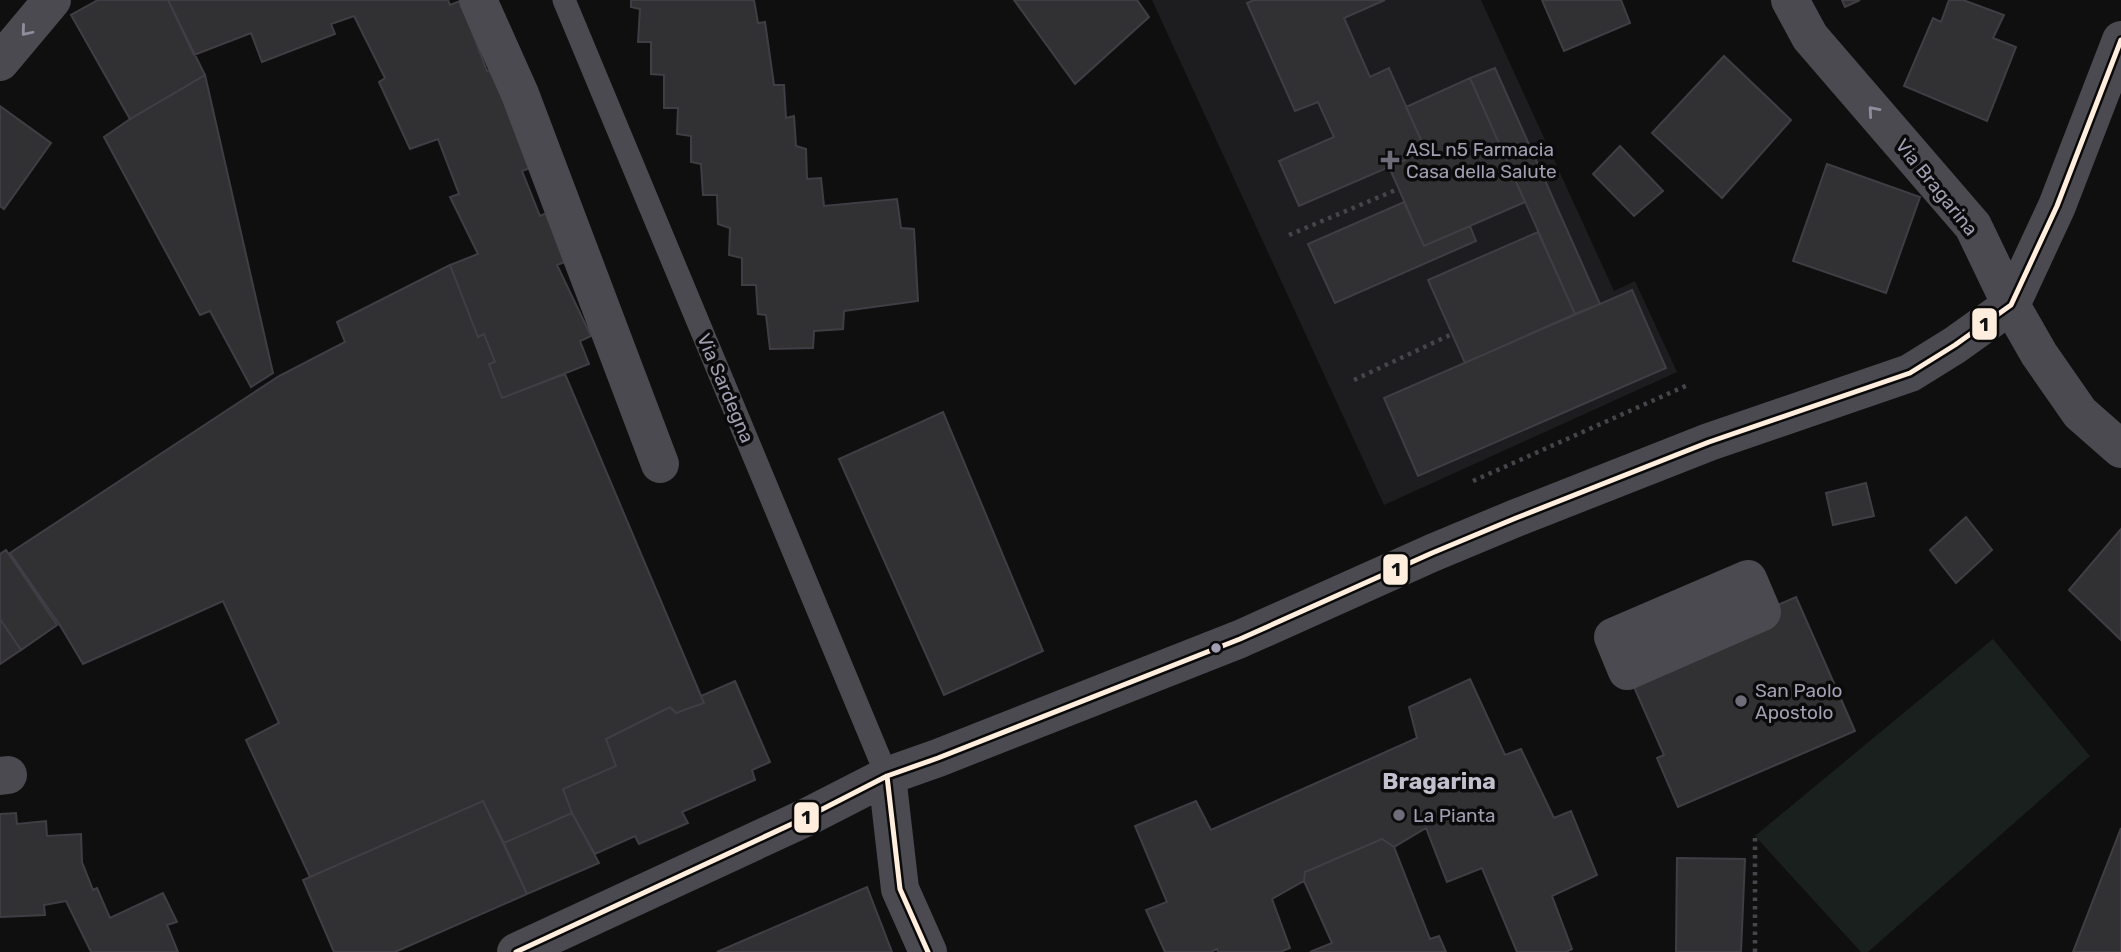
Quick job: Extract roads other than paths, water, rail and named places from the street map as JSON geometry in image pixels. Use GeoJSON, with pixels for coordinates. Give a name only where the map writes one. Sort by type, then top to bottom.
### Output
{"type":"FeatureCollection","features":[{"type":"Feature","properties":{"kind":"street"},"geometry":{"type":"LineString","coordinates":[[0,62],[52,0]]}},
{"type":"Feature","properties":{"kind":"street"},"geometry":{"type":"LineString","coordinates":[[478,0],[520,94],[660,464]]}},
{"type":"Feature","properties":{"kind":"street","name":"Via Bragarina"},"geometry":{"type":"LineString","coordinates":[[1790,0],[1810,37],[1973,226],[2011,305],[2039,354],[2080,413],[2121,449]]}},
{"type":"Feature","properties":{"kind":"street"},"geometry":{"type":"LineString","coordinates":[[516,952],[807,817],[887,776],[1240,639],[1432,553],[1709,442],[1910,373],[2011,305],[2057,206],[2121,40]]}},
{"type":"Feature","properties":{"kind":"street"},"geometry":{"type":"LineString","coordinates":[[887,776],[900,889],[928,952]]}},
{"type":"Feature","properties":{"kind":"lane","name":"Via Sardegna"},"geometry":{"type":"LineString","coordinates":[[564,0],[887,776]]}},
{"type":"Feature","properties":{"kind":"place","name":"ASL n5 Farmacia Casa della Salute"},"geometry":{"type":"Point","coordinates":[1390,160]}},
{"type":"Feature","properties":{"kind":"place","name":"San Paolo Apostolo"},"geometry":{"type":"Point","coordinates":[1741,701]}},
{"type":"Feature","properties":{"kind":"place","name":"La Pianta"},"geometry":{"type":"Point","coordinates":[1399,815]}},
{"type":"Feature","properties":{"kind":"district","name":"Bragarina"},"geometry":{"type":"Point","coordinates":[1439,781]}}]}
